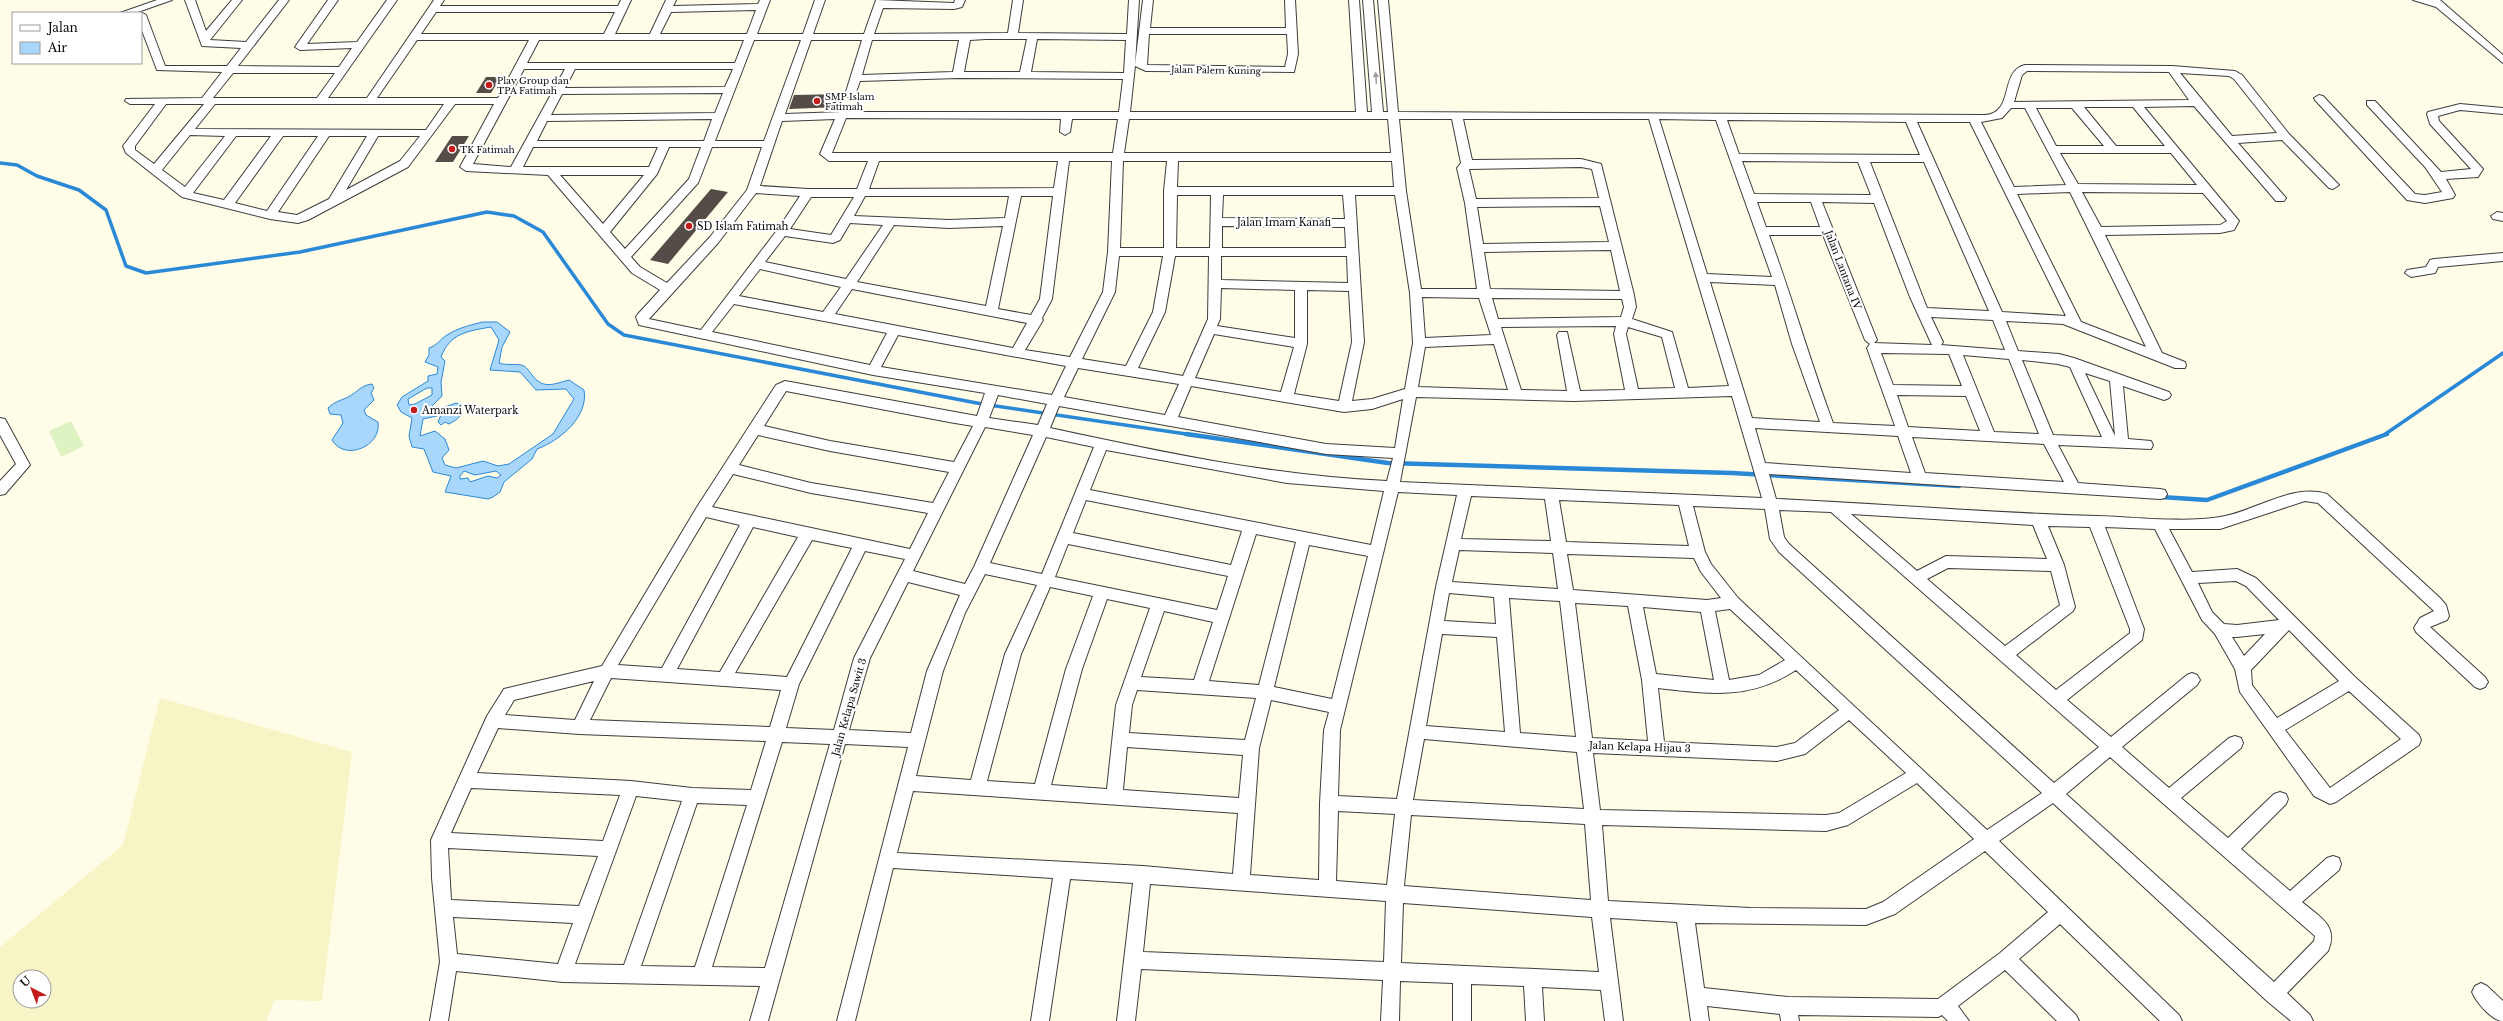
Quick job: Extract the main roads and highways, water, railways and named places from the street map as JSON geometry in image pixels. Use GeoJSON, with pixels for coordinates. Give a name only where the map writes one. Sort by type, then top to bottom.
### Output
{"type":"FeatureCollection","features":[{"type":"Feature","properties":{"kind":"water","name":"Amanzi Waterpark"},"geometry":{"type":"Polygon","coordinates":[[[483,322],[497,322],[510,332],[502,347],[499,363],[524,366],[536,380],[541,383],[549,385],[569,380],[584,390],[582,409],[571,427],[554,440],[537,449],[532,459],[504,482],[500,492],[488,499],[445,492],[451,476],[433,472],[424,449],[412,447],[409,436],[412,418],[401,412],[397,405],[402,397],[428,381],[428,376],[437,374],[438,367],[425,362],[429,355],[429,348],[451,333],[464,327],[483,322]],[[491,327],[467,332],[455,338],[445,349],[441,357],[445,361],[441,382],[442,396],[424,414],[444,410],[445,407],[456,403],[462,405],[459,417],[449,424],[445,422],[441,425],[438,422],[441,415],[423,419],[420,436],[435,431],[445,439],[449,450],[442,458],[445,465],[456,468],[483,461],[498,466],[509,464],[553,434],[574,399],[566,389],[536,390],[520,372],[490,370],[499,340],[491,327]],[[427,388],[408,399],[409,405],[415,404],[432,395],[432,388],[427,388]],[[464,471],[460,476],[460,479],[468,478],[470,482],[488,476],[497,478],[501,475],[496,471],[475,475],[464,471]]]}},
{"type":"Feature","properties":{"kind":"water"},"geometry":{"type":"Polygon","coordinates":[[[372,384],[374,388],[371,393],[374,400],[364,410],[366,415],[378,422],[378,431],[369,444],[361,448],[345,450],[338,447],[332,440],[343,423],[341,415],[330,414],[328,408],[334,403],[350,396],[364,386],[372,384]]]}},
{"type":"Feature","properties":{"kind":"waterway"},"geometry":{"type":"LineString","coordinates":[[0,163],[17,165],[37,176],[79,190],[106,210],[126,266],[146,273],[300,252],[487,212],[514,216],[543,232],[608,324],[624,335],[982,404],[1193,435]]}},
{"type":"Feature","properties":{"kind":"waterway"},"geometry":{"type":"LineString","coordinates":[[2384,435],[2503,353]]}},
{"type":"Feature","properties":{"kind":"waterway"},"geometry":{"type":"LineString","coordinates":[[1186,434],[1388,463],[1732,473],[1959,486]]}},
{"type":"Feature","properties":{"kind":"waterway"},"geometry":{"type":"LineString","coordinates":[[2161,497],[2207,500],[2387,434]]}},
{"type":"Feature","properties":{"kind":"place","name":"Play Group dan TPA Fatimah"},"geometry":{"type":"Point","coordinates":[489,85]}},
{"type":"Feature","properties":{"kind":"place","name":"SMP Islam Fatimah"},"geometry":{"type":"Point","coordinates":[817,101]}},
{"type":"Feature","properties":{"kind":"place","name":"TK Fatimah"},"geometry":{"type":"Point","coordinates":[452,149]}},
{"type":"Feature","properties":{"kind":"place","name":"SD Islam Fatimah"},"geometry":{"type":"Point","coordinates":[689,226]}},
{"type":"Feature","properties":{"kind":"place","name":"Amanzi Waterpark"},"geometry":{"type":"Point","coordinates":[414,410]}}]}
